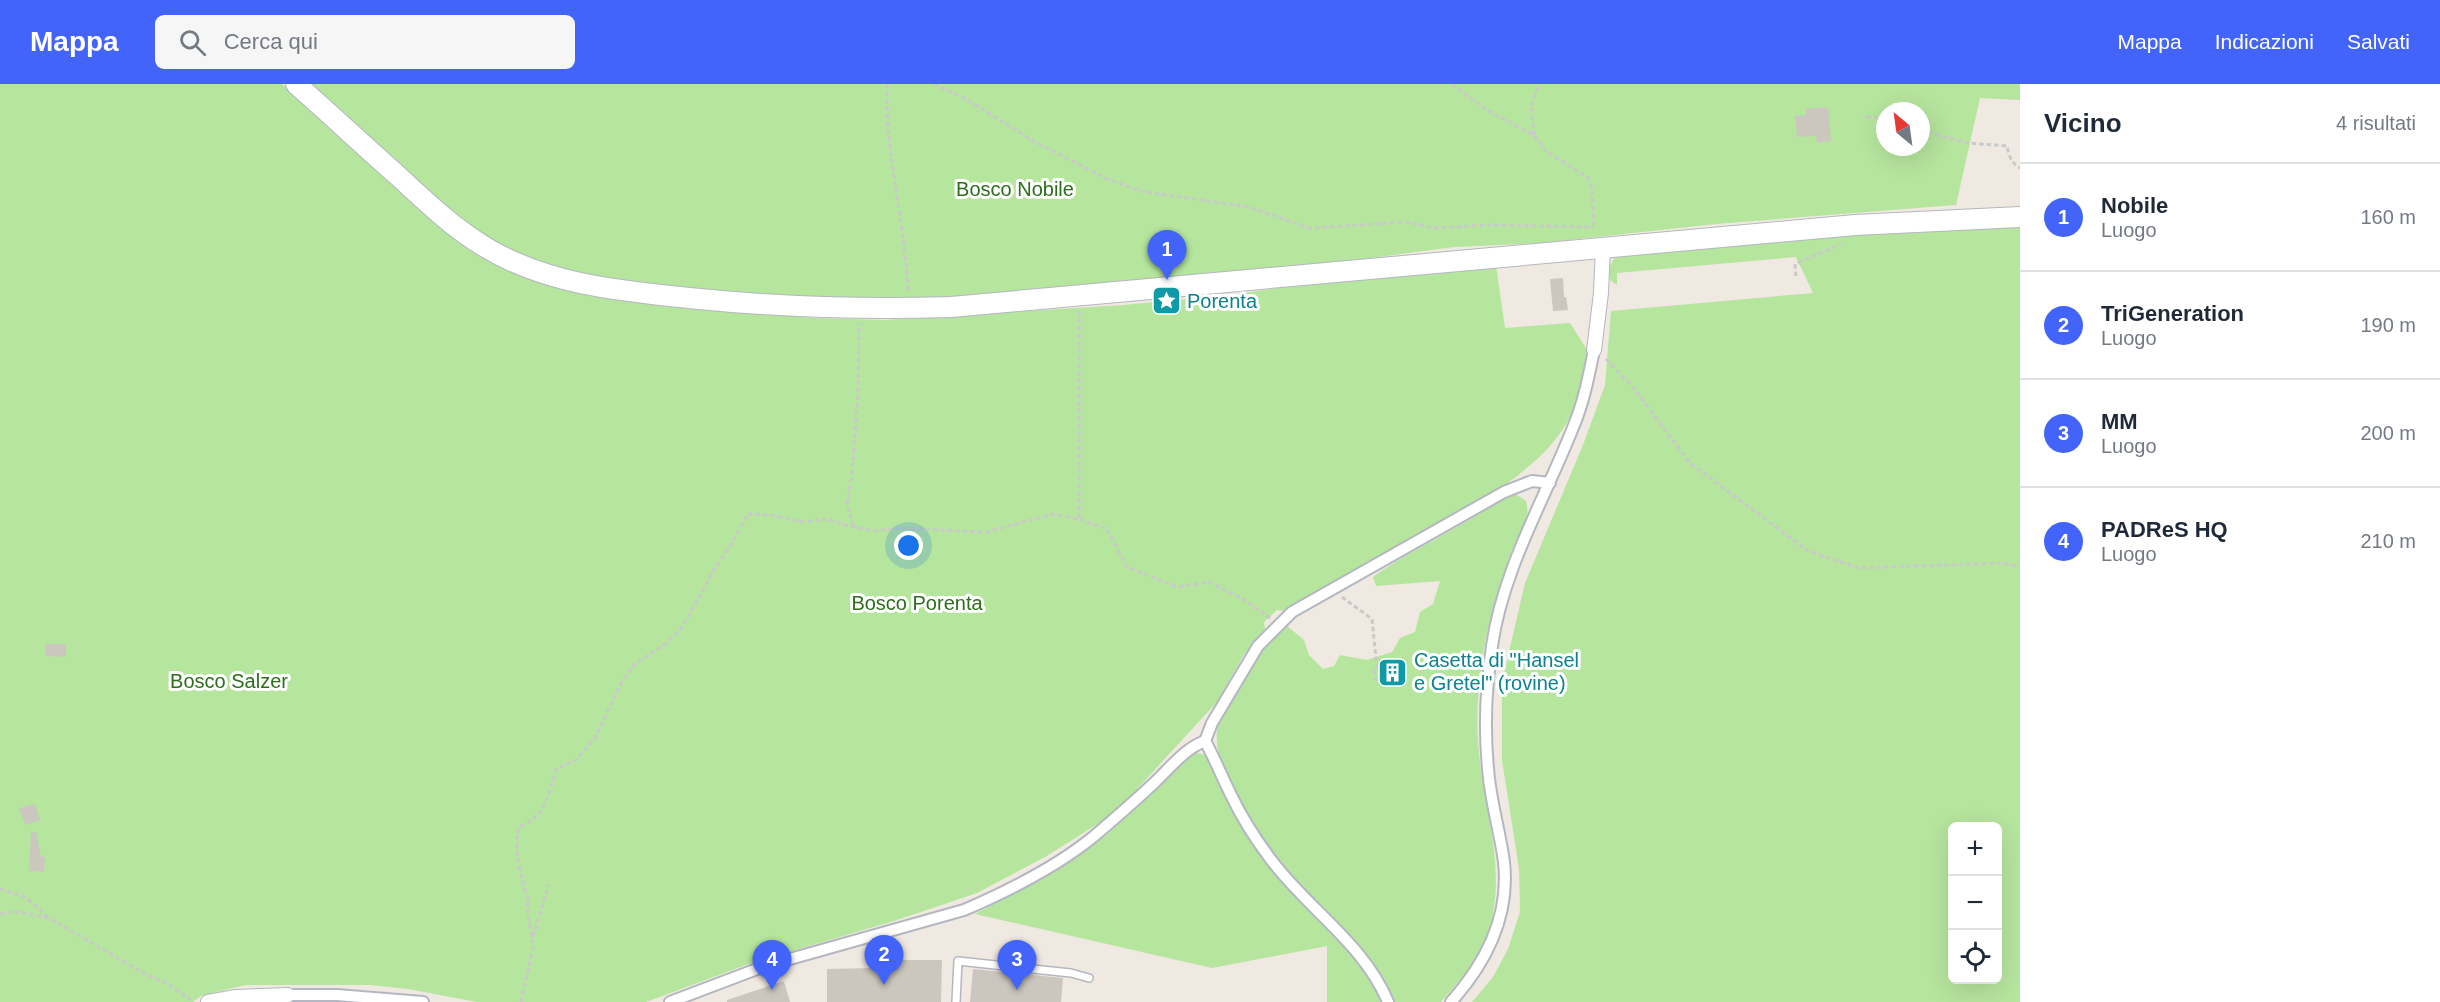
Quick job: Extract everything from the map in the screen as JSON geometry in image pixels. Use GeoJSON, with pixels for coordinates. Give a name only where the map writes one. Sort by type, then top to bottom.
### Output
{"type":"FeatureCollection","features":[{"type":"Feature","properties":{"kind":"main road"},"geometry":{"type":"LineString","coordinates":[[296,84],[457,228],[486,248],[530,269],[568,281],[624,291],[749,305],[908,309],[1079,296],[1855,225],[2020,217]]}},
{"type":"Feature","properties":{"kind":"street"},"geometry":{"type":"LineString","coordinates":[[1451,1002],[1470,981],[1485,957],[1501,914],[1505,881],[1504,864],[1488,770],[1485,724],[1492,644],[1507,584],[1575,422],[1594,350],[1601,294],[1599,247]]}},
{"type":"Feature","properties":{"kind":"street"},"geometry":{"type":"LineString","coordinates":[[670,1002],[765,966],[964,910],[991,898],[1052,864],[1090,839],[1139,797],[1183,754],[1193,746],[1205,741],[1212,723],[1258,646],[1292,612],[1519,484],[1532,481],[1550,483]]}},
{"type":"Feature","properties":{"kind":"street"},"geometry":{"type":"LineString","coordinates":[[1205,741],[1230,793],[1256,839],[1302,896],[1360,954],[1375,976],[1388,1002]]}},
{"type":"Feature","properties":{"kind":"street"},"geometry":{"type":"LineString","coordinates":[[208,1002],[236,997],[327,994],[423,1002]]}},
{"type":"Feature","properties":{"kind":"lane"},"geometry":{"type":"LineString","coordinates":[[956,1002],[958,961],[1071,973],[1089,978]]}},
{"type":"Feature","properties":{"kind":"path"},"geometry":{"type":"LineString","coordinates":[[887,84],[890,144],[906,264],[908,309]]}},
{"type":"Feature","properties":{"kind":"path"},"geometry":{"type":"LineString","coordinates":[[934,84],[966,99],[1068,161],[1105,178],[1140,191],[1249,207],[1309,228],[1407,222],[1434,228],[1487,225],[1594,227]]}},
{"type":"Feature","properties":{"kind":"path"},"geometry":{"type":"LineString","coordinates":[[1534,135],[1532,107],[1539,84]]}},
{"type":"Feature","properties":{"kind":"path"},"geometry":{"type":"LineString","coordinates":[[1451,85],[1485,109],[1534,135],[1547,152],[1582,173],[1590,182],[1594,227],[1599,247]]}},
{"type":"Feature","properties":{"kind":"path"},"geometry":{"type":"LineString","coordinates":[[1866,117],[1876,118]]}},
{"type":"Feature","properties":{"kind":"path"},"geometry":{"type":"LineString","coordinates":[[1930,133],[1967,143],[2007,146],[2014,165],[2020,168]]}},
{"type":"Feature","properties":{"kind":"path"},"geometry":{"type":"LineString","coordinates":[[1796,276],[1795,264],[1839,246],[1851,238],[1855,225]]}},
{"type":"Feature","properties":{"kind":"path"},"geometry":{"type":"LineString","coordinates":[[1079,296],[1079,519]]}},
{"type":"Feature","properties":{"kind":"path"},"geometry":{"type":"LineString","coordinates":[[853,526],[847,504],[852,473],[858,394],[858,309]]}},
{"type":"Feature","properties":{"kind":"path"},"geometry":{"type":"LineString","coordinates":[[1594,350],[1632,386],[1690,463],[1808,551],[1859,568],[2003,563],[2020,567]]}},
{"type":"Feature","properties":{"kind":"path"},"geometry":{"type":"LineString","coordinates":[[521,1002],[533,946],[527,906],[529,901],[523,884],[516,840],[519,827],[532,821],[547,803],[557,768],[576,760],[595,738],[623,679],[636,663],[667,643],[683,626],[748,514],[771,515],[803,522],[827,519],[875,531],[899,528],[986,532],[1053,514],[1079,519],[1107,529],[1127,567],[1177,587],[1209,582],[1243,598],[1279,624]]}},
{"type":"Feature","properties":{"kind":"path"},"geometry":{"type":"LineString","coordinates":[[1335,589],[1339,595],[1372,619],[1377,659],[1377,668],[1374,670],[1376,679],[1391,686],[1402,679]]}},
{"type":"Feature","properties":{"kind":"path"},"geometry":{"type":"LineString","coordinates":[[532,938],[549,884]]}},
{"type":"Feature","properties":{"kind":"path"},"geometry":{"type":"LineString","coordinates":[[0,889],[25,897],[49,918],[145,974],[166,983],[194,1002]]}},
{"type":"Feature","properties":{"kind":"path"},"geometry":{"type":"LineString","coordinates":[[0,914],[14,911],[49,918]]}},
{"type":"Feature","properties":{"kind":"green space"},"geometry":{"type":"Polygon","coordinates":[[[0,84],[282,84],[433,222],[475,252],[546,285],[623,300],[814,318],[885,320],[1123,305],[1496,266],[1505,328],[1570,323],[1587,350],[1580,387],[1571,414],[1555,440],[1531,464],[1505,485],[1285,611],[1277,610],[1264,622],[1265,629],[1243,656],[1217,702],[1115,813],[1045,857],[977,893],[897,920],[754,962],[646,1002],[477,1002],[408,989],[370,985],[245,985],[201,996],[193,1002],[0,1002],[0,84]]]}},
{"type":"Feature","properties":{"kind":"green space","name":"Bosco Nobile"},"geometry":{"type":"Polygon","coordinates":[[[311,84],[2020,84],[2020,100],[1980,98],[1956,205],[1716,224],[1541,243],[1454,247],[1318,265],[1016,294],[914,300],[755,296],[629,283],[581,275],[521,255],[489,238],[452,212],[311,84]]]}},
{"type":"Feature","properties":{"kind":"green space"},"geometry":{"type":"Polygon","coordinates":[[[1968,227],[2020,228],[2020,1002],[1472,1002],[1493,977],[1508,949],[1520,912],[1519,869],[1502,760],[1502,682],[1525,583],[1583,445],[1605,385],[1611,311],[1813,293],[1796,257],[1617,273],[1617,285],[1610,280],[1609,267],[1615,257],[1798,238],[1968,227]]]}},
{"type":"Feature","properties":{"kind":"green space"},"geometry":{"type":"Polygon","coordinates":[[[1515,494],[1526,501],[1526,519],[1499,587],[1483,654],[1478,697],[1477,730],[1480,765],[1495,859],[1494,907],[1489,931],[1475,960],[1441,1002],[1395,1002],[1378,969],[1366,953],[1290,873],[1271,850],[1255,825],[1222,763],[1217,746],[1219,721],[1260,652],[1286,625],[1304,640],[1309,655],[1323,669],[1334,666],[1340,655],[1367,660],[1392,652],[1400,638],[1415,632],[1420,612],[1433,604],[1440,581],[1376,586],[1373,577],[1504,498],[1515,494]]]}},
{"type":"Feature","properties":{"kind":"green space"},"geometry":{"type":"Polygon","coordinates":[[[1195,753],[1203,754],[1209,759],[1240,824],[1268,867],[1312,915],[1342,942],[1381,996],[1382,1002],[1327,1002],[1327,946],[1212,968],[975,914],[1043,879],[1106,835],[1167,778],[1180,762],[1195,753]]]}},
{"type":"Feature","properties":{"kind":"building"},"geometry":{"type":"Polygon","coordinates":[[[1828,107],[1831,141],[1817,143],[1816,136],[1797,137],[1795,116],[1806,115],[1805,109],[1828,107]]]}},
{"type":"Feature","properties":{"kind":"building"},"geometry":{"type":"Polygon","coordinates":[[[1563,278],[1564,297],[1566,297],[1568,310],[1553,311],[1550,279],[1563,278]]]}},
{"type":"Feature","properties":{"kind":"building"},"geometry":{"type":"Polygon","coordinates":[[[45,644],[66,644],[66,657],[45,656],[45,644]]]}},
{"type":"Feature","properties":{"kind":"building"},"geometry":{"type":"Polygon","coordinates":[[[35,804],[40,820],[25,825],[19,808],[35,804]]]}},
{"type":"Feature","properties":{"kind":"building"},"geometry":{"type":"Polygon","coordinates":[[[31,832],[36,832],[41,857],[45,857],[44,872],[29,871],[31,832]]]}},
{"type":"Feature","properties":{"kind":"building"},"geometry":{"type":"Polygon","coordinates":[[[872,960],[942,960],[941,1002],[827,1002],[827,969],[873,968],[872,960]]]}},
{"type":"Feature","properties":{"kind":"building"},"geometry":{"type":"Polygon","coordinates":[[[973,969],[1063,978],[1061,1002],[970,1002],[973,969]]]}},
{"type":"Feature","properties":{"kind":"building"},"geometry":{"type":"Polygon","coordinates":[[[784,981],[790,1002],[727,1002],[727,1000],[784,981]]]}},
{"type":"Feature","properties":{"kind":"place","name":"Nobile"},"geometry":{"type":"Point","coordinates":[1167,280]}},
{"type":"Feature","properties":{"kind":"place","name":"Porenta"},"geometry":{"type":"Point","coordinates":[1166,301]}},
{"type":"Feature","properties":{"kind":"place","name":"Casetta di \"Hansel e Gretel\" (rovine)"},"geometry":{"type":"Point","coordinates":[1393,672]}},
{"type":"Feature","properties":{"kind":"place","name":"TriGeneration"},"geometry":{"type":"Point","coordinates":[884,985]}},
{"type":"Feature","properties":{"kind":"place","name":"PADReS HQ"},"geometry":{"type":"Point","coordinates":[772,990]}},
{"type":"Feature","properties":{"kind":"place","name":"MM"},"geometry":{"type":"Point","coordinates":[1017,990]}},
{"type":"Feature","properties":{"kind":"park label","name":"Bosco Porenta"},"geometry":{"type":"Point","coordinates":[917,603]}},
{"type":"Feature","properties":{"kind":"park label","name":"Bosco Salzer"},"geometry":{"type":"Point","coordinates":[229,681]}}]}
